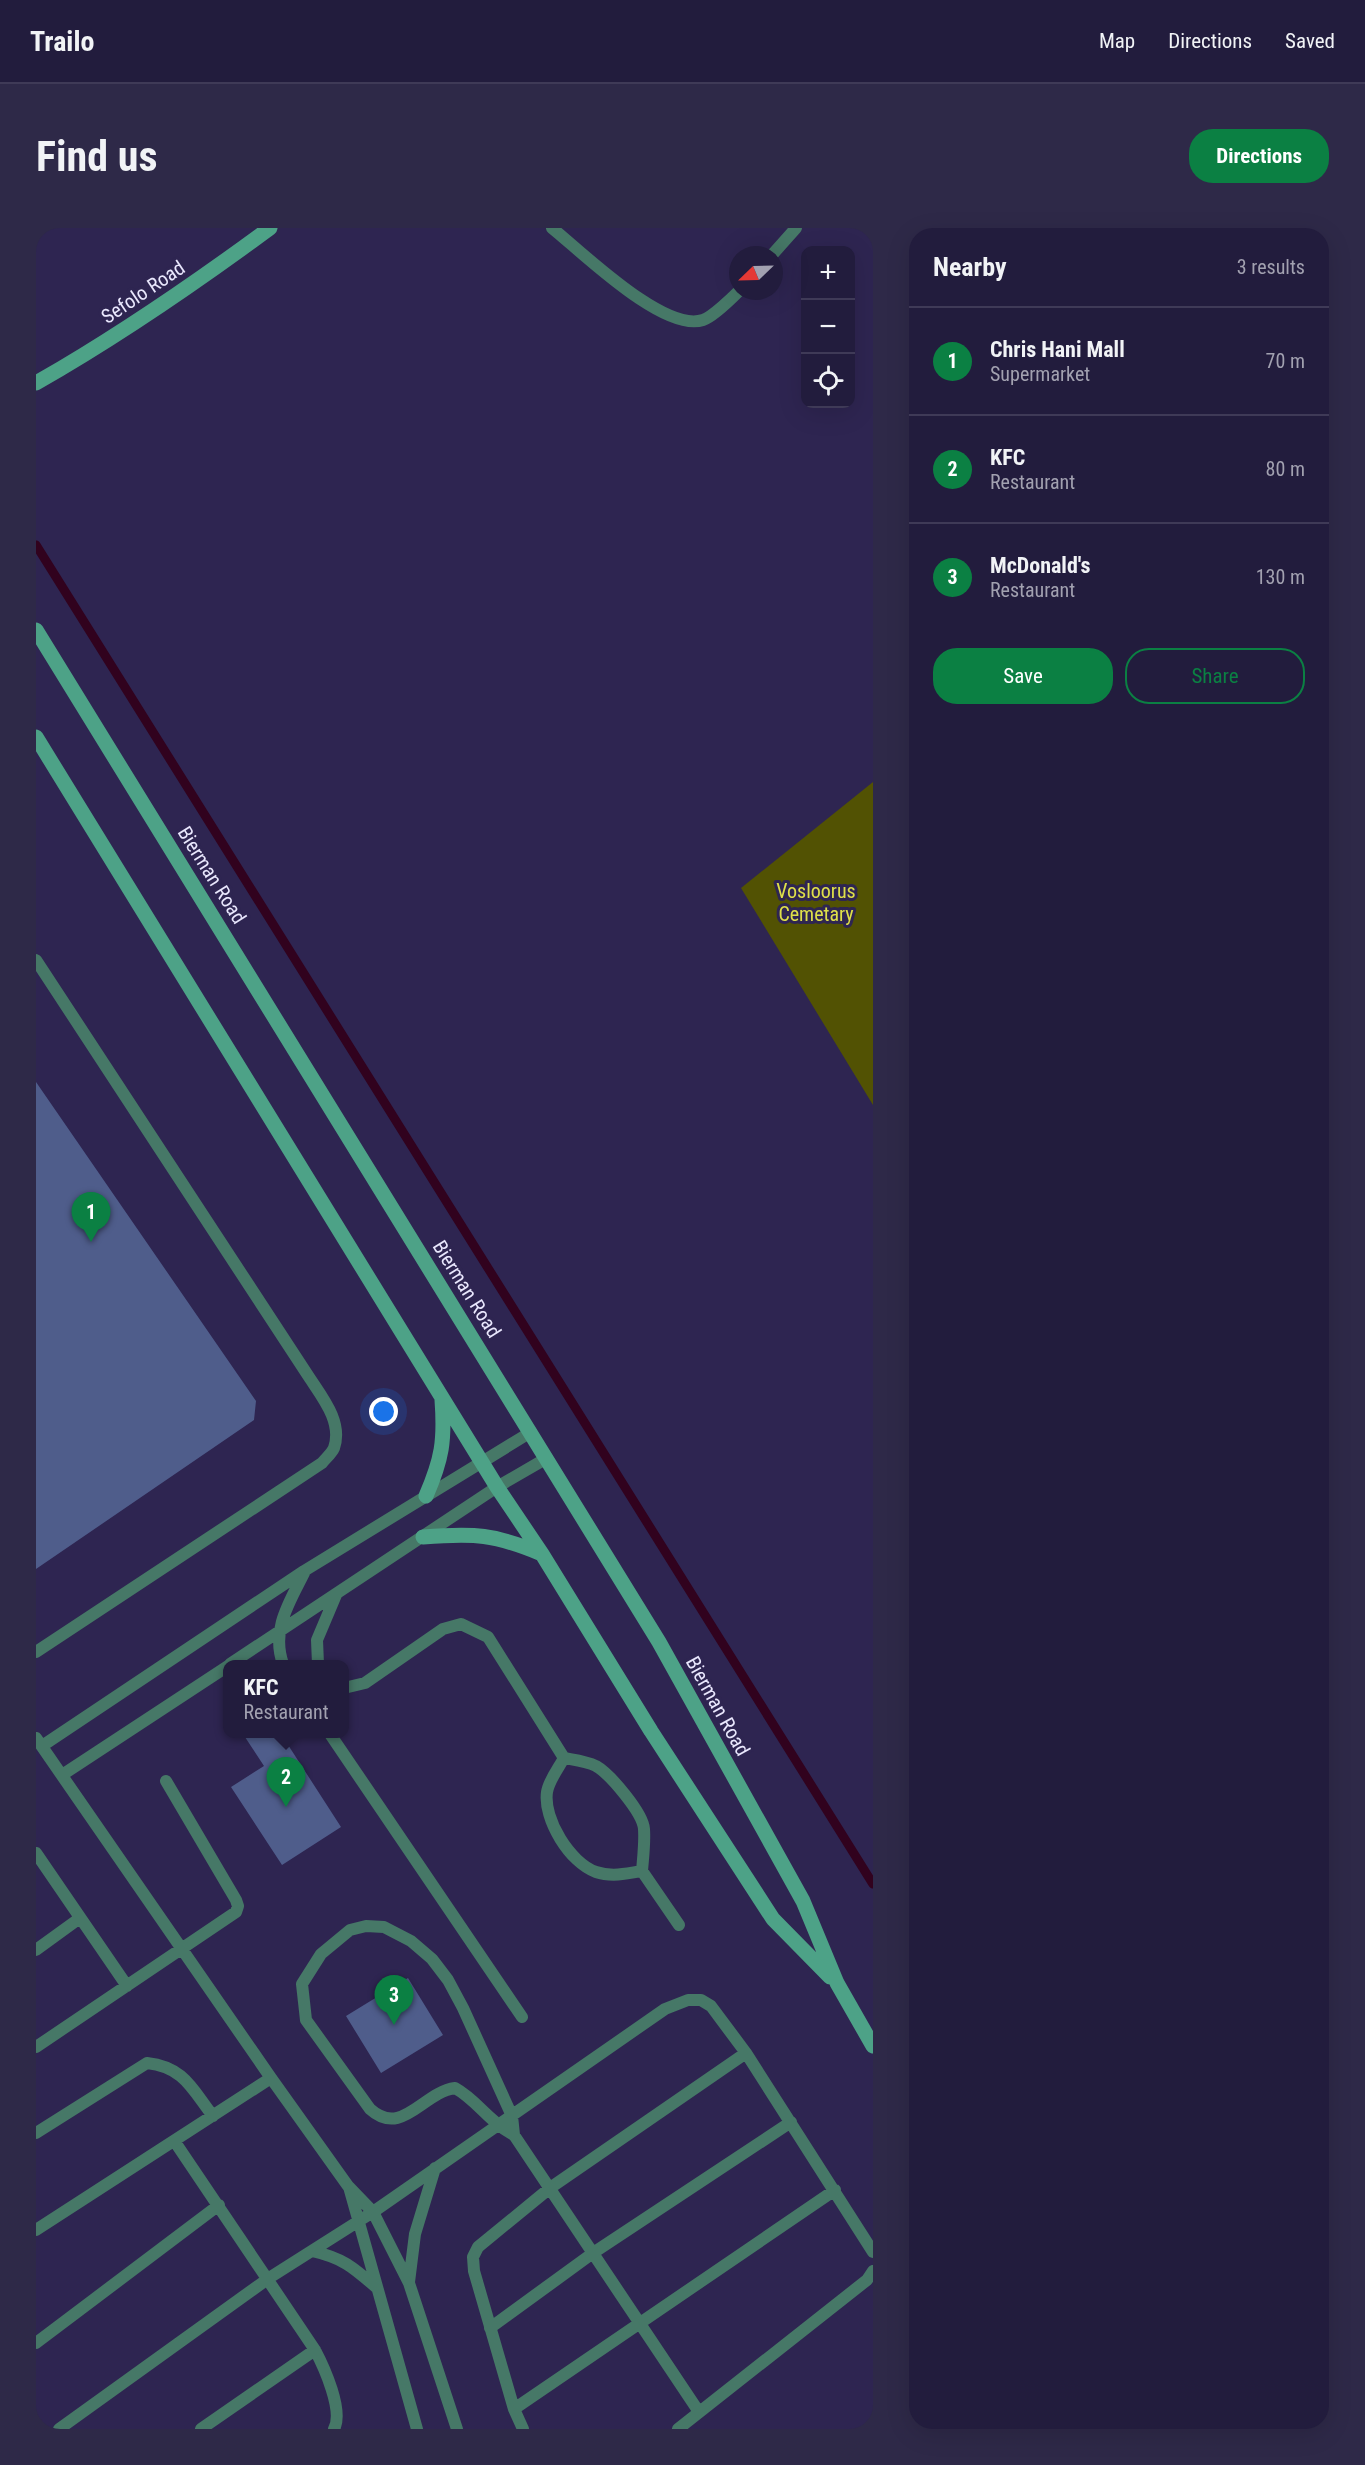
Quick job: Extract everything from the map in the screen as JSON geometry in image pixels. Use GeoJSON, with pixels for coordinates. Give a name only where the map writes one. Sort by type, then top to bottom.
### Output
{"type":"FeatureCollection","features":[{"type":"Feature","properties":{"kind":"main road","name":"Sefolo Road"},"geometry":{"type":"LineString","coordinates":[[36,383],[99,347],[205,276],[270,228]]}},
{"type":"Feature","properties":{"kind":"main road","name":"Bierman Road"},"geometry":{"type":"LineString","coordinates":[[36,630],[659,1642],[803,1901],[837,1983],[873,2046]]}},
{"type":"Feature","properties":{"kind":"main road","name":"Bierman Road"},"geometry":{"type":"LineString","coordinates":[[36,737],[497,1488],[542,1554],[651,1731],[773,1919],[837,1983]]}},
{"type":"Feature","properties":{"kind":"main road"},"geometry":{"type":"LineString","coordinates":[[426,1496],[437,1471],[443,1449],[442,1397]]}},
{"type":"Feature","properties":{"kind":"main road"},"geometry":{"type":"LineString","coordinates":[[423,1537],[472,1534],[494,1536],[542,1554]]}},
{"type":"Feature","properties":{"kind":"lane"},"geometry":{"type":"LineString","coordinates":[[552,228],[645,304],[664,314],[687,321],[704,320],[729,299]]}},
{"type":"Feature","properties":{"kind":"lane"},"geometry":{"type":"LineString","coordinates":[[780,246],[796,228]]}},
{"type":"Feature","properties":{"kind":"lane"},"geometry":{"type":"LineString","coordinates":[[36,960],[309,1377],[330,1410],[337,1428],[334,1449],[322,1463],[36,1652]]}},
{"type":"Feature","properties":{"kind":"lane"},"geometry":{"type":"LineString","coordinates":[[457,2429],[409,2283],[373,2212],[348,2186],[271,2078],[39,1742],[304,1571],[531,1432]]}},
{"type":"Feature","properties":{"kind":"lane"},"geometry":{"type":"LineString","coordinates":[[237,1660],[497,1488],[547,1458]]}},
{"type":"Feature","properties":{"kind":"lane"},"geometry":{"type":"LineString","coordinates":[[282,1660],[278,1648],[278,1633],[283,1615],[304,1571]]}},
{"type":"Feature","properties":{"kind":"lane"},"geometry":{"type":"LineString","coordinates":[[318,1660],[317,1640],[336,1595]]}},
{"type":"Feature","properties":{"kind":"lane"},"geometry":{"type":"LineString","coordinates":[[349,1687],[365,1683],[443,1629],[461,1624],[488,1637],[564,1758],[583,1761],[602,1770],[624,1793],[638,1814],[644,1828],[642,1872],[679,1925]]}},
{"type":"Feature","properties":{"kind":"lane"},"geometry":{"type":"LineString","coordinates":[[62,1775],[223,1669]]}},
{"type":"Feature","properties":{"kind":"lane"},"geometry":{"type":"LineString","coordinates":[[333,1738],[522,2017]]}},
{"type":"Feature","properties":{"kind":"lane"},"geometry":{"type":"LineString","coordinates":[[564,1758],[548,1789],[547,1799],[551,1819],[573,1857],[596,1872],[612,1876],[642,1872]]}},
{"type":"Feature","properties":{"kind":"lane"},"geometry":{"type":"LineString","coordinates":[[36,2047],[232,1915],[238,1906],[166,1781]]}},
{"type":"Feature","properties":{"kind":"lane"},"geometry":{"type":"LineString","coordinates":[[36,1853],[127,1986]]}},
{"type":"Feature","properties":{"kind":"lane"},"geometry":{"type":"LineString","coordinates":[[36,1950],[80,1918]]}},
{"type":"Feature","properties":{"kind":"lane"},"geometry":{"type":"LineString","coordinates":[[514,2135],[512,2116],[463,2008],[448,1980],[432,1959],[411,1941],[384,1927],[366,1926],[350,1930],[321,1953],[302,1984],[306,2020],[370,2109],[386,2119],[403,2117],[438,2093],[455,2088],[463,2092],[498,2126],[514,2135],[699,2412]]}},
{"type":"Feature","properties":{"kind":"lane"},"geometry":{"type":"LineString","coordinates":[[59,2429],[269,2278],[373,2212],[665,2009],[688,2000],[701,2000],[711,2006],[746,2053],[873,2252]]}},
{"type":"Feature","properties":{"kind":"lane"},"geometry":{"type":"LineString","coordinates":[[523,2429],[514,2409],[474,2271],[473,2256],[478,2247],[487,2237],[550,2188],[746,2053]]}},
{"type":"Feature","properties":{"kind":"lane"},"geometry":{"type":"LineString","coordinates":[[36,2133],[147,2063],[166,2065],[185,2079],[213,2116]]}},
{"type":"Feature","properties":{"kind":"lane"},"geometry":{"type":"LineString","coordinates":[[36,2230],[176,2142],[271,2078]]}},
{"type":"Feature","properties":{"kind":"lane"},"geometry":{"type":"LineString","coordinates":[[490,2328],[593,2253],[791,2122]]}},
{"type":"Feature","properties":{"kind":"lane"},"geometry":{"type":"LineString","coordinates":[[176,2142],[315,2350],[329,2382],[338,2415],[334,2429]]}},
{"type":"Feature","properties":{"kind":"lane"},"geometry":{"type":"LineString","coordinates":[[409,2283],[415,2234],[435,2168]]}},
{"type":"Feature","properties":{"kind":"lane"},"geometry":{"type":"LineString","coordinates":[[348,2186],[417,2429]]}},
{"type":"Feature","properties":{"kind":"lane"},"geometry":{"type":"LineString","coordinates":[[514,2409],[835,2190]]}},
{"type":"Feature","properties":{"kind":"lane"},"geometry":{"type":"LineString","coordinates":[[36,2343],[219,2205]]}},
{"type":"Feature","properties":{"kind":"lane"},"geometry":{"type":"LineString","coordinates":[[312,2251],[347,2262],[378,2289]]}},
{"type":"Feature","properties":{"kind":"lane"},"geometry":{"type":"LineString","coordinates":[[678,2429],[867,2280],[873,2271]]}},
{"type":"Feature","properties":{"kind":"lane"},"geometry":{"type":"LineString","coordinates":[[201,2429],[315,2350]]}},
{"type":"Feature","properties":{"kind":"lane"},"geometry":{"type":"LineString","coordinates":[[36,2425],[39,2429]]}},
{"type":"Feature","properties":{"kind":"green space","name":"Vosloorus Cemetary"},"geometry":{"type":"Polygon","coordinates":[[[873,782],[873,1105],[741,888],[873,782]]]}},
{"type":"Feature","properties":{"kind":"building"},"geometry":{"type":"Polygon","coordinates":[[[36,1082],[256,1401],[254,1420],[36,1569],[36,1082]]]}},
{"type":"Feature","properties":{"kind":"building"},"geometry":{"type":"Polygon","coordinates":[[[246,1738],[284,1738],[341,1827],[282,1865],[231,1787],[264,1766],[246,1738]]]}},
{"type":"Feature","properties":{"kind":"building"},"geometry":{"type":"Polygon","coordinates":[[[408,1978],[443,2035],[381,2073],[346,2016],[408,1978]]]}},
{"type":"Feature","properties":{"kind":"waterway"},"geometry":{"type":"LineString","coordinates":[[36,545],[873,1884]]}},
{"type":"Feature","properties":{"kind":"place","name":"Chris Hani Mall"},"geometry":{"type":"Point","coordinates":[91,1242]}},
{"type":"Feature","properties":{"kind":"place","name":"KFC"},"geometry":{"type":"Point","coordinates":[286,1807]}},
{"type":"Feature","properties":{"kind":"place","name":"McDonald's"},"geometry":{"type":"Point","coordinates":[394,2025]}}]}
